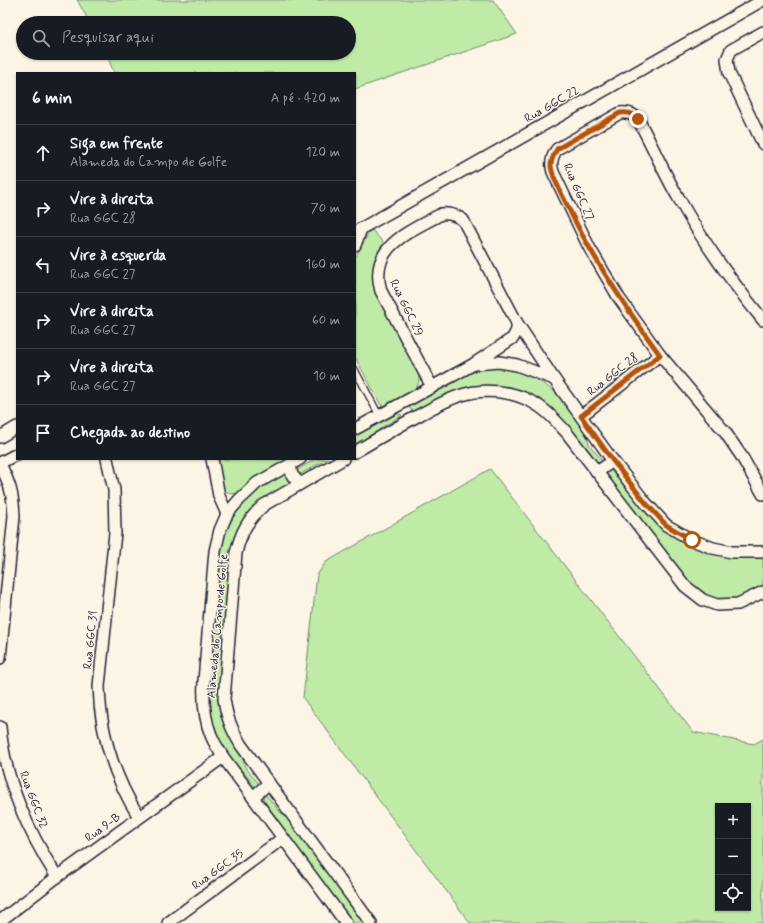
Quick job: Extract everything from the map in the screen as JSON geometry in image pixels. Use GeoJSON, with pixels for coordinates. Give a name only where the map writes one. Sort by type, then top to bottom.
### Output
{"type":"FeatureCollection","features":[{"type":"Feature","properties":{"kind":"street","name":"Rua GGC 22"},"geometry":{"type":"LineString","coordinates":[[358,230],[763,0]]}},
{"type":"Feature","properties":{"kind":"street"},"geometry":{"type":"LineString","coordinates":[[763,32],[730,50],[727,64],[729,73],[741,100],[763,144]]}},
{"type":"Feature","properties":{"kind":"street","name":"Rua GGC 27"},"geometry":{"type":"LineString","coordinates":[[763,320],[724,270],[694,224],[665,173],[638,119],[633,114],[620,113],[557,149],[552,157],[552,167],[576,224],[604,273],[636,322],[660,355],[725,432],[742,457],[763,494]]}},
{"type":"Feature","properties":{"kind":"street","name":"Rua GGC 29"},"geometry":{"type":"LineString","coordinates":[[432,387],[381,291],[378,270],[382,258],[394,242],[441,214],[449,214],[463,220],[517,323],[554,380]]}},
{"type":"Feature","properties":{"kind":"street"},"geometry":{"type":"LineString","coordinates":[[356,240],[358,230]]}},
{"type":"Feature","properties":{"kind":"street"},"geometry":{"type":"LineString","coordinates":[[358,424],[379,415],[474,364],[513,338],[517,330],[517,323]]}},
{"type":"Feature","properties":{"kind":"street","name":"Rua GGC 28"},"geometry":{"type":"LineString","coordinates":[[581,416],[660,355]]}},
{"type":"Feature","properties":{"kind":"street"},"geometry":{"type":"LineString","coordinates":[[474,364],[499,362],[517,365],[554,380],[645,502],[666,525],[672,529],[692,540],[713,548],[732,552],[763,552]]}},
{"type":"Feature","properties":{"kind":"street"},"geometry":{"type":"LineString","coordinates":[[356,451],[408,421],[463,394],[500,392],[517,396],[540,407],[567,433],[685,586],[703,600],[717,605],[738,604],[763,592]]}},
{"type":"Feature","properties":{"kind":"street"},"geometry":{"type":"LineString","coordinates":[[398,404],[406,411],[408,421]]}},
{"type":"Feature","properties":{"kind":"street"},"geometry":{"type":"LineString","coordinates":[[0,437],[16,428]]}},
{"type":"Feature","properties":{"kind":"street"},"geometry":{"type":"LineString","coordinates":[[0,658],[14,516],[14,499],[10,485],[0,464],[16,455]]}},
{"type":"Feature","properties":{"kind":"street","name":"Rua GGC 31"},"geometry":{"type":"LineString","coordinates":[[107,460],[114,490],[115,533],[99,686],[100,702],[104,732],[112,762],[124,792],[139,817]]}},
{"type":"Feature","properties":{"kind":"street"},"geometry":{"type":"LineString","coordinates":[[212,460],[219,496],[227,514]]}},
{"type":"Feature","properties":{"kind":"street","name":"Alameda do Campo de Golfe"},"geometry":{"type":"LineString","coordinates":[[298,460],[257,483],[227,514],[220,530],[215,551],[204,681],[204,701],[206,719],[211,735],[223,758],[343,922]]}},
{"type":"Feature","properties":{"kind":"street","name":"Alameda do Campo de Golfe"},"geometry":{"type":"LineString","coordinates":[[341,460],[264,505],[255,513],[240,537],[236,552],[224,680],[224,699],[226,715],[241,745],[371,923]]}},
{"type":"Feature","properties":{"kind":"street"},"geometry":{"type":"LineString","coordinates":[[597,472],[613,461]]}},
{"type":"Feature","properties":{"kind":"street"},"geometry":{"type":"LineString","coordinates":[[290,465],[292,475],[300,484]]}},
{"type":"Feature","properties":{"kind":"street","name":"Rua GGC 32"},"geometry":{"type":"LineString","coordinates":[[0,727],[8,770],[20,810],[38,846],[57,877]]}},
{"type":"Feature","properties":{"kind":"street","name":"Rua 9-B"},"geometry":{"type":"LineString","coordinates":[[0,921],[139,817],[223,758]]}},
{"type":"Feature","properties":{"kind":"street"},"geometry":{"type":"LineString","coordinates":[[253,797],[269,783]]}},
{"type":"Feature","properties":{"kind":"street","name":"Rua GGC 35"},"geometry":{"type":"LineString","coordinates":[[168,923],[283,838]]}},
{"type":"Feature","properties":{"kind":"lane"},"geometry":{"type":"LineString","coordinates":[[356,372],[379,415]]}},
{"type":"Feature","properties":{"kind":"green space"},"geometry":{"type":"Polygon","coordinates":[[[77,0],[493,0],[517,34],[356,89],[356,72],[114,72],[109,60],[356,60],[356,16],[86,16],[77,0]]]}},
{"type":"Feature","properties":{"kind":"green space"},"geometry":{"type":"Polygon","coordinates":[[[372,230],[384,243],[374,264],[373,275],[375,287],[418,373],[419,378],[419,382],[414,390],[383,406],[381,405],[356,359],[356,256],[369,232],[372,230]]]}},
{"type":"Feature","properties":{"kind":"green space"},"geometry":{"type":"Polygon","coordinates":[[[489,368],[510,369],[520,372],[538,380],[555,392],[586,433],[589,444],[601,459],[601,464],[598,463],[586,447],[507,389],[413,412],[410,409],[410,405],[468,371],[489,368]]]}},
{"type":"Feature","properties":{"kind":"green space"},"geometry":{"type":"Polygon","coordinates":[[[397,414],[402,415],[382,427],[376,434],[356,446],[356,434],[397,414]]]}},
{"type":"Feature","properties":{"kind":"green space"},"geometry":{"type":"Polygon","coordinates":[[[216,460],[288,460],[254,479],[239,493],[231,494],[222,489],[216,460]]]}},
{"type":"Feature","properties":{"kind":"green space"},"geometry":{"type":"Polygon","coordinates":[[[313,460],[332,460],[320,463],[301,474],[298,473],[297,470],[313,460]]]}},
{"type":"Feature","properties":{"kind":"green space"},"geometry":{"type":"Polygon","coordinates":[[[490,469],[693,732],[754,744],[763,739],[763,923],[470,923],[303,698],[317,575],[326,562],[490,469]]]}},
{"type":"Feature","properties":{"kind":"green space"},"geometry":{"type":"Polygon","coordinates":[[[606,470],[611,470],[655,521],[734,557],[763,558],[763,586],[737,599],[714,600],[695,590],[622,499],[608,477],[606,470]]]}},
{"type":"Feature","properties":{"kind":"green space"},"geometry":{"type":"Polygon","coordinates":[[[283,475],[288,478],[288,484],[264,500],[231,555],[219,688],[220,709],[225,728],[242,756],[245,767],[259,784],[258,787],[255,787],[241,769],[232,763],[219,744],[207,705],[219,554],[228,527],[241,506],[259,489],[283,475]]]}},
{"type":"Feature","properties":{"kind":"green space"},"geometry":{"type":"Polygon","coordinates":[[[263,795],[266,795],[280,812],[289,818],[365,923],[350,923],[278,824],[275,816],[263,799],[263,795]]]}},
{"type":"Feature","properties":{"kind":"route"},"geometry":{"type":"LineString","coordinates":[[638,119],[633,114],[620,113],[557,149],[551,162],[553,172],[576,224],[619,298],[660,355],[581,416],[645,502],[666,525],[692,540]]}}]}
